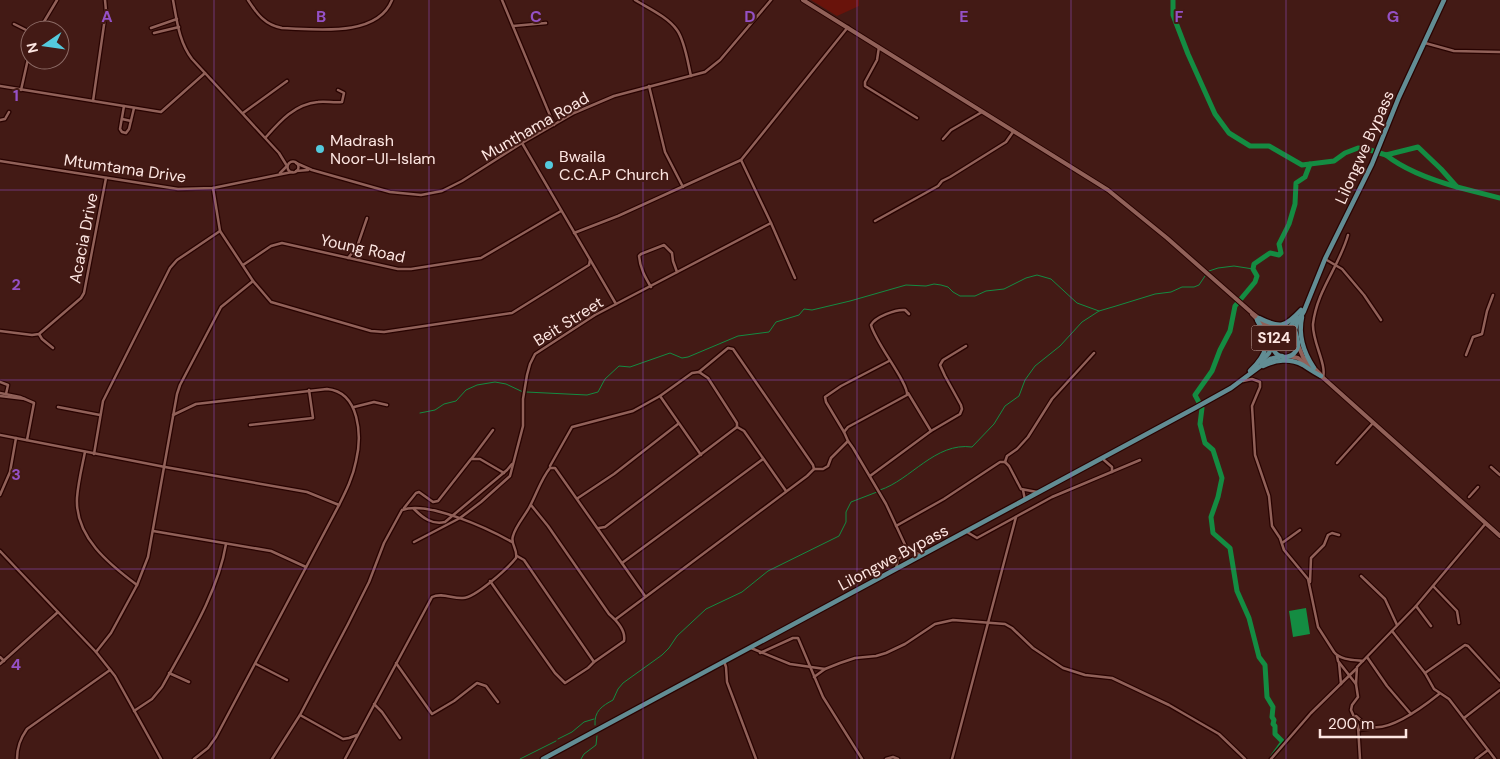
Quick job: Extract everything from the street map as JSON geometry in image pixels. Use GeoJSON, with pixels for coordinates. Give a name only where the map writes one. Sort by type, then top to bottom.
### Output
{"type":"FeatureCollection","features":[{"type":"Feature","properties":{"kind":"main road","name":"S124"},"geometry":{"type":"LineString","coordinates":[[803,0],[984,111],[1114,194],[1251,312],[1268,330],[1276,352],[1282,356],[1298,358],[1322,376]]}},
{"type":"Feature","properties":{"kind":"main road","name":"Lilongwe Bypass"},"geometry":{"type":"LineString","coordinates":[[1297,338],[1296,327],[1325,259],[1372,164],[1444,0]]}},
{"type":"Feature","properties":{"kind":"main road","name":"Lilongwe Bypass"},"geometry":{"type":"LineString","coordinates":[[1282,332],[1294,323],[1303,310]]}},
{"type":"Feature","properties":{"kind":"main road"},"geometry":{"type":"LineString","coordinates":[[1258,319],[1279,326],[1293,319],[1303,310]]}},
{"type":"Feature","properties":{"kind":"main road"},"geometry":{"type":"LineString","coordinates":[[1303,310],[1300,332],[1306,354],[1314,368]]}},
{"type":"Feature","properties":{"kind":"main road","name":"S124"},"geometry":{"type":"LineString","coordinates":[[1258,319],[1282,332],[1291,332],[1297,338],[1303,357],[1322,376],[1500,536]]}},
{"type":"Feature","properties":{"kind":"main road"},"geometry":{"type":"LineString","coordinates":[[1242,381],[1260,361],[1266,348],[1265,336],[1258,319]]}},
{"type":"Feature","properties":{"kind":"main road","name":"S124"},"geometry":{"type":"LineString","coordinates":[[1273,342],[1282,332]]}},
{"type":"Feature","properties":{"kind":"main road","name":"Lilongwe Bypass"},"geometry":{"type":"LineString","coordinates":[[1254,371],[1267,356],[1273,342]]}},
{"type":"Feature","properties":{"kind":"main road","name":"S124"},"geometry":{"type":"LineString","coordinates":[[1289,356],[1296,352],[1298,345]]}},
{"type":"Feature","properties":{"kind":"main road","name":"Lilongwe Bypass"},"geometry":{"type":"LineString","coordinates":[[543,759],[1207,402],[1242,381],[1270,359],[1282,356]]}},
{"type":"Feature","properties":{"kind":"main road"},"geometry":{"type":"LineString","coordinates":[[1254,371],[1273,362],[1288,361],[1300,363],[1322,376]]}},
{"type":"Feature","properties":{"kind":"street"},"geometry":{"type":"LineString","coordinates":[[45,20],[57,0]]}},
{"type":"Feature","properties":{"kind":"street"},"geometry":{"type":"LineString","coordinates":[[93,101],[106,12],[105,0]]}},
{"type":"Feature","properties":{"kind":"street"},"geometry":{"type":"LineString","coordinates":[[174,0],[184,48],[266,137],[279,153],[288,169],[294,172]]}},
{"type":"Feature","properties":{"kind":"street"},"geometry":{"type":"LineString","coordinates":[[248,0],[262,19],[274,26],[336,30],[351,28],[380,17],[389,8],[392,0]]}},
{"type":"Feature","properties":{"kind":"street"},"geometry":{"type":"LineString","coordinates":[[502,0],[554,125]]}},
{"type":"Feature","properties":{"kind":"street"},"geometry":{"type":"LineString","coordinates":[[635,0],[677,29],[691,76]]}},
{"type":"Feature","properties":{"kind":"street","name":"Munthama Road"},"geometry":{"type":"LineString","coordinates":[[312,170],[390,192],[414,195],[428,194],[455,186],[522,143],[574,113],[649,86],[706,72],[716,64],[771,0]]}},
{"type":"Feature","properties":{"kind":"street"},"geometry":{"type":"LineString","coordinates":[[151,28],[177,19]]}},
{"type":"Feature","properties":{"kind":"street"},"geometry":{"type":"LineString","coordinates":[[513,26],[546,23]]}},
{"type":"Feature","properties":{"kind":"street"},"geometry":{"type":"LineString","coordinates":[[14,24],[20,27]]}},
{"type":"Feature","properties":{"kind":"street"},"geometry":{"type":"LineString","coordinates":[[154,33],[179,27]]}},
{"type":"Feature","properties":{"kind":"street"},"geometry":{"type":"LineString","coordinates":[[574,233],[596,226],[741,160],[848,27]]}},
{"type":"Feature","properties":{"kind":"street"},"geometry":{"type":"LineString","coordinates":[[1424,43],[1454,51],[1500,52]]}},
{"type":"Feature","properties":{"kind":"street"},"geometry":{"type":"LineString","coordinates":[[879,47],[877,60],[865,82],[865,86],[917,118]]}},
{"type":"Feature","properties":{"kind":"street"},"geometry":{"type":"LineString","coordinates":[[21,90],[26,70]]}},
{"type":"Feature","properties":{"kind":"street"},"geometry":{"type":"LineString","coordinates":[[0,86],[158,112],[164,111],[205,73]]}},
{"type":"Feature","properties":{"kind":"street"},"geometry":{"type":"LineString","coordinates":[[243,112],[287,82]]}},
{"type":"Feature","properties":{"kind":"street"},"geometry":{"type":"LineString","coordinates":[[649,86],[664,152],[682,187]]}},
{"type":"Feature","properties":{"kind":"street"},"geometry":{"type":"LineString","coordinates":[[266,137],[286,116],[298,108],[318,102],[342,102],[344,94],[338,90]]}},
{"type":"Feature","properties":{"kind":"street"},"geometry":{"type":"LineString","coordinates":[[124,106],[120,129],[122,132],[128,132],[134,108]]}},
{"type":"Feature","properties":{"kind":"street"},"geometry":{"type":"LineString","coordinates":[[943,139],[951,130],[984,111]]}},
{"type":"Feature","properties":{"kind":"street"},"geometry":{"type":"LineString","coordinates":[[0,120],[5,119],[9,112]]}},
{"type":"Feature","properties":{"kind":"street"},"geometry":{"type":"LineString","coordinates":[[122,119],[131,121]]}},
{"type":"Feature","properties":{"kind":"street"},"geometry":{"type":"LineString","coordinates":[[875,221],[938,186],[942,180],[950,177],[1006,142],[1014,130]]}},
{"type":"Feature","properties":{"kind":"street","name":"Beit Street"},"geometry":{"type":"LineString","coordinates":[[414,542],[460,518],[482,502],[510,476],[523,426],[524,390],[532,358],[595,315],[616,304],[522,143]]}},
{"type":"Feature","properties":{"kind":"street"},"geometry":{"type":"LineString","coordinates":[[279,153],[312,170]]}},
{"type":"Feature","properties":{"kind":"street"},"geometry":{"type":"LineString","coordinates":[[741,160],[771,223],[794,278]]}},
{"type":"Feature","properties":{"kind":"street","name":"Mtumtama Drive"},"geometry":{"type":"LineString","coordinates":[[0,161],[178,188],[213,188],[276,174]]}},
{"type":"Feature","properties":{"kind":"street"},"geometry":{"type":"LineString","coordinates":[[276,174],[283,171],[289,163],[294,162]]}},
{"type":"Feature","properties":{"kind":"street"},"geometry":{"type":"LineString","coordinates":[[294,162],[298,168],[294,172]]}},
{"type":"Feature","properties":{"kind":"street"},"geometry":{"type":"LineString","coordinates":[[276,174],[312,170]]}},
{"type":"Feature","properties":{"kind":"street","name":"Acacia Drive"},"geometry":{"type":"LineString","coordinates":[[39,334],[83,296],[106,178]]}},
{"type":"Feature","properties":{"kind":"street"},"geometry":{"type":"LineString","coordinates":[[213,188],[220,231],[253,281],[271,302],[371,332],[384,332],[512,313],[589,265],[590,260]]}},
{"type":"Feature","properties":{"kind":"street","name":"Young Road"},"geometry":{"type":"LineString","coordinates":[[243,265],[271,246],[282,243],[406,270],[474,260],[488,254],[561,211]]}},
{"type":"Feature","properties":{"kind":"street"},"geometry":{"type":"LineString","coordinates":[[348,258],[357,247],[367,218]]}},
{"type":"Feature","properties":{"kind":"street"},"geometry":{"type":"LineString","coordinates":[[616,304],[771,223]]}},
{"type":"Feature","properties":{"kind":"street"},"geometry":{"type":"LineString","coordinates":[[94,454],[105,397],[170,268],[177,260],[220,231]]}},
{"type":"Feature","properties":{"kind":"street"},"geometry":{"type":"LineString","coordinates":[[1322,376],[1324,369],[1313,327],[1319,296],[1341,256],[1348,235]]}},
{"type":"Feature","properties":{"kind":"street"},"geometry":{"type":"LineString","coordinates":[[651,286],[644,276],[639,256],[641,254],[664,245],[672,253],[677,272]]}},
{"type":"Feature","properties":{"kind":"street"},"geometry":{"type":"LineString","coordinates":[[1325,259],[1342,269],[1364,295],[1381,320]]}},
{"type":"Feature","properties":{"kind":"street"},"geometry":{"type":"LineString","coordinates":[[96,652],[111,633],[137,584],[148,557],[180,385],[221,307],[253,281]]}},
{"type":"Feature","properties":{"kind":"street"},"geometry":{"type":"LineString","coordinates":[[1466,355],[1473,337],[1482,334],[1493,295]]}},
{"type":"Feature","properties":{"kind":"street"},"geometry":{"type":"LineString","coordinates":[[909,314],[905,310],[899,310],[872,323],[871,328],[931,431]]}},
{"type":"Feature","properties":{"kind":"street"},"geometry":{"type":"LineString","coordinates":[[0,330],[32,335],[39,334],[52,348]]}},
{"type":"Feature","properties":{"kind":"street"},"geometry":{"type":"LineString","coordinates":[[870,476],[931,431],[961,412],[961,405],[940,365],[943,360],[966,346]]}},
{"type":"Feature","properties":{"kind":"street"},"geometry":{"type":"LineString","coordinates":[[345,759],[432,596],[468,598],[517,556],[517,550],[512,538],[515,530],[531,505],[535,494],[572,427],[629,413],[660,396],[692,373],[699,372],[728,348],[733,349],[813,464],[814,469]]}},
{"type":"Feature","properties":{"kind":"street"},"geometry":{"type":"LineString","coordinates":[[1005,462],[1007,456],[1028,438],[1052,399],[1094,353]]}},
{"type":"Feature","properties":{"kind":"street"},"geometry":{"type":"LineString","coordinates":[[889,361],[827,395],[826,402],[888,508],[908,550],[922,555]]}},
{"type":"Feature","properties":{"kind":"street"},"geometry":{"type":"LineString","coordinates":[[699,372],[708,378],[737,423],[737,427],[744,431],[786,491]]}},
{"type":"Feature","properties":{"kind":"street"},"geometry":{"type":"LineString","coordinates":[[1242,381],[1252,379],[1260,382],[1260,387],[1252,406],[1255,459],[1269,496],[1272,526],[1284,550],[1309,583]]}},
{"type":"Feature","properties":{"kind":"street"},"geometry":{"type":"LineString","coordinates":[[0,382],[8,385],[6,394]]}},
{"type":"Feature","properties":{"kind":"street"},"geometry":{"type":"LineString","coordinates":[[174,415],[196,404],[326,389],[336,390],[349,400],[354,407],[357,424],[356,461],[353,474],[339,504],[216,738],[208,748],[194,759]]}},
{"type":"Feature","properties":{"kind":"street"},"geometry":{"type":"LineString","coordinates":[[250,425],[313,418],[309,390]]}},
{"type":"Feature","properties":{"kind":"street"},"geometry":{"type":"LineString","coordinates":[[844,432],[847,428],[903,398],[908,393]]}},
{"type":"Feature","properties":{"kind":"street"},"geometry":{"type":"LineString","coordinates":[[0,394],[26,399],[33,401],[35,404],[27,440]]}},
{"type":"Feature","properties":{"kind":"street"},"geometry":{"type":"LineString","coordinates":[[0,394],[26,399]]}},
{"type":"Feature","properties":{"kind":"street"},"geometry":{"type":"LineString","coordinates":[[660,396],[701,455]]}},
{"type":"Feature","properties":{"kind":"street"},"geometry":{"type":"LineString","coordinates":[[354,407],[374,402],[387,405]]}},
{"type":"Feature","properties":{"kind":"street"},"geometry":{"type":"LineString","coordinates":[[58,407],[100,415]]}},
{"type":"Feature","properties":{"kind":"street"},"geometry":{"type":"LineString","coordinates":[[1336,463],[1373,423]]}},
{"type":"Feature","properties":{"kind":"street"},"geometry":{"type":"LineString","coordinates":[[578,498],[614,474],[678,424]]}},
{"type":"Feature","properties":{"kind":"street"},"geometry":{"type":"LineString","coordinates":[[598,528],[605,527],[737,427]]}},
{"type":"Feature","properties":{"kind":"street"},"geometry":{"type":"LineString","coordinates":[[272,759],[300,715],[361,600],[384,543],[401,511],[419,492],[433,502],[438,501],[493,430]]}},
{"type":"Feature","properties":{"kind":"street"},"geometry":{"type":"LineString","coordinates":[[0,435],[94,454],[307,492],[339,504]]}},
{"type":"Feature","properties":{"kind":"street"},"geometry":{"type":"LineString","coordinates":[[0,495],[10,472],[16,438]]}},
{"type":"Feature","properties":{"kind":"street"},"geometry":{"type":"LineString","coordinates":[[616,619],[814,469],[827,467],[831,458],[848,442]]}},
{"type":"Feature","properties":{"kind":"street"},"geometry":{"type":"LineString","coordinates":[[85,452],[77,499],[78,515],[82,528],[91,543],[111,564],[137,584]]}},
{"type":"Feature","properties":{"kind":"street"},"geometry":{"type":"LineString","coordinates":[[413,508],[424,518],[437,523],[445,522],[504,473],[515,458]]}},
{"type":"Feature","properties":{"kind":"street"},"geometry":{"type":"LineString","coordinates":[[471,459],[480,459],[504,473]]}},
{"type":"Feature","properties":{"kind":"street"},"geometry":{"type":"LineString","coordinates":[[622,563],[763,459]]}},
{"type":"Feature","properties":{"kind":"street"},"geometry":{"type":"LineString","coordinates":[[1104,460],[1112,467],[1112,473]]}},
{"type":"Feature","properties":{"kind":"street"},"geometry":{"type":"LineString","coordinates":[[966,532],[976,538],[1052,497],[1140,460]]}},
{"type":"Feature","properties":{"kind":"street"},"geometry":{"type":"LineString","coordinates":[[1005,462],[1023,490],[1025,500]]}},
{"type":"Feature","properties":{"kind":"street"},"geometry":{"type":"LineString","coordinates":[[896,526],[944,499],[998,464],[1005,462]]}},
{"type":"Feature","properties":{"kind":"street"},"geometry":{"type":"LineString","coordinates":[[1491,467],[1500,475]]}},
{"type":"Feature","properties":{"kind":"street"},"geometry":{"type":"LineString","coordinates":[[550,468],[556,468],[645,596]]}},
{"type":"Feature","properties":{"kind":"street"},"geometry":{"type":"LineString","coordinates":[[1469,497],[1478,487]]}},
{"type":"Feature","properties":{"kind":"street"},"geometry":{"type":"LineString","coordinates":[[1023,490],[1038,492]]}},
{"type":"Feature","properties":{"kind":"street"},"geometry":{"type":"LineString","coordinates":[[490,581],[562,681],[567,683],[624,641],[625,635],[617,624],[616,619],[609,614],[548,526],[531,505]]}},
{"type":"Feature","properties":{"kind":"street"},"geometry":{"type":"LineString","coordinates":[[404,508],[432,510],[454,515],[513,543]]}},
{"type":"Feature","properties":{"kind":"street"},"geometry":{"type":"LineString","coordinates":[[952,759],[1016,517]]}},
{"type":"Feature","properties":{"kind":"street"},"geometry":{"type":"LineString","coordinates":[[1271,759],[1311,713],[1341,685],[1416,606],[1486,523]]}},
{"type":"Feature","properties":{"kind":"street"},"geometry":{"type":"LineString","coordinates":[[1282,543],[1300,530]]}},
{"type":"Feature","properties":{"kind":"street"},"geometry":{"type":"LineString","coordinates":[[153,531],[271,551],[306,567]]}},
{"type":"Feature","properties":{"kind":"street"},"geometry":{"type":"LineString","coordinates":[[1339,535],[1332,533],[1328,535],[1324,545],[1311,558],[1309,583],[1318,628],[1338,661],[1356,684]]}},
{"type":"Feature","properties":{"kind":"street"},"geometry":{"type":"LineString","coordinates":[[134,710],[154,697],[169,673],[216,584],[223,564],[226,544]]}},
{"type":"Feature","properties":{"kind":"street"},"geometry":{"type":"LineString","coordinates":[[896,569],[898,559],[906,554],[908,550]]}},
{"type":"Feature","properties":{"kind":"street"},"geometry":{"type":"LineString","coordinates":[[0,552],[96,652],[110,670],[161,759]]}},
{"type":"Feature","properties":{"kind":"street"},"geometry":{"type":"LineString","coordinates":[[517,556],[524,560],[594,662]]}},
{"type":"Feature","properties":{"kind":"street"},"geometry":{"type":"LineString","coordinates":[[1361,576],[1385,599],[1397,626]]}},
{"type":"Feature","properties":{"kind":"street"},"geometry":{"type":"LineString","coordinates":[[1433,586],[1457,611],[1460,623]]}},
{"type":"Feature","properties":{"kind":"street"},"geometry":{"type":"LineString","coordinates":[[1416,606],[1431,626]]}},
{"type":"Feature","properties":{"kind":"street"},"geometry":{"type":"LineString","coordinates":[[0,664],[58,612]]}},
{"type":"Feature","properties":{"kind":"street"},"geometry":{"type":"LineString","coordinates":[[750,647],[790,664],[811,668],[825,668],[855,658],[886,653],[905,644],[935,624],[953,620],[1005,624],[1012,628],[1033,648],[1063,668],[1086,675],[1112,678],[1169,705],[1219,734],[1245,759]]}},
{"type":"Feature","properties":{"kind":"street"},"geometry":{"type":"LineString","coordinates":[[1392,631],[1425,673],[1434,689],[1449,699],[1495,759]]}},
{"type":"Feature","properties":{"kind":"street"},"geometry":{"type":"LineString","coordinates":[[760,652],[793,638],[798,638],[823,697],[862,759]]}},
{"type":"Feature","properties":{"kind":"street"},"geometry":{"type":"LineString","coordinates":[[1425,673],[1466,645],[1500,680]]}},
{"type":"Feature","properties":{"kind":"street"},"geometry":{"type":"LineString","coordinates":[[1336,656],[1363,660]]}},
{"type":"Feature","properties":{"kind":"street"},"geometry":{"type":"LineString","coordinates":[[0,657],[4,661]]}},
{"type":"Feature","properties":{"kind":"street"},"geometry":{"type":"LineString","coordinates":[[1367,657],[1387,686],[1411,714]]}},
{"type":"Feature","properties":{"kind":"street"},"geometry":{"type":"LineString","coordinates":[[724,661],[727,682],[755,759]]}},
{"type":"Feature","properties":{"kind":"street"},"geometry":{"type":"LineString","coordinates":[[1338,661],[1341,685]]}},
{"type":"Feature","properties":{"kind":"street"},"geometry":{"type":"LineString","coordinates":[[396,663],[432,714],[477,683],[486,686],[498,702]]}},
{"type":"Feature","properties":{"kind":"street"},"geometry":{"type":"LineString","coordinates":[[256,664],[286,680]]}},
{"type":"Feature","properties":{"kind":"street"},"geometry":{"type":"LineString","coordinates":[[814,677],[825,668]]}},
{"type":"Feature","properties":{"kind":"street"},"geometry":{"type":"LineString","coordinates":[[1357,668],[1356,684],[1358,697],[1351,708],[1357,722],[1360,759]]}},
{"type":"Feature","properties":{"kind":"street"},"geometry":{"type":"LineString","coordinates":[[17,759],[19,743],[27,729],[110,670]]}},
{"type":"Feature","properties":{"kind":"street"},"geometry":{"type":"LineString","coordinates":[[169,673],[189,682]]}},
{"type":"Feature","properties":{"kind":"street"},"geometry":{"type":"LineString","coordinates":[[1464,718],[1500,690]]}},
{"type":"Feature","properties":{"kind":"street"},"geometry":{"type":"LineString","coordinates":[[1496,693],[1500,698]]}},
{"type":"Feature","properties":{"kind":"street"},"geometry":{"type":"LineString","coordinates":[[1358,730],[1397,722],[1439,694]]}},
{"type":"Feature","properties":{"kind":"street"},"geometry":{"type":"LineString","coordinates":[[374,704],[400,738]]}},
{"type":"Feature","properties":{"kind":"street"},"geometry":{"type":"LineString","coordinates":[[1353,714],[1374,727]]}},
{"type":"Feature","properties":{"kind":"street"},"geometry":{"type":"LineString","coordinates":[[300,715],[343,739],[358,734]]}},
{"type":"Feature","properties":{"kind":"street"},"geometry":{"type":"LineString","coordinates":[[1476,759],[1488,750]]}},
{"type":"Feature","properties":{"kind":"street"},"geometry":{"type":"LineString","coordinates":[[886,759],[893,757],[898,759]]}},
{"type":"Feature","properties":{"kind":"shaded area"},"geometry":{"type":"Polygon","coordinates":[[[811,0],[859,0],[859,6],[837,16],[811,0]]]}},
{"type":"Feature","properties":{"kind":"shaded area"},"geometry":{"type":"Polygon","coordinates":[[[1306,608],[1310,634],[1293,637],[1289,611],[1306,608]]]}},
{"type":"Feature","properties":{"kind":"waterway"},"geometry":{"type":"LineString","coordinates":[[1173,0],[1173,15],[1215,114],[1229,133],[1250,146],[1269,146],[1302,165],[1334,161],[1345,153],[1358,148],[1386,155],[1418,147],[1457,187],[1500,198]]}},
{"type":"Feature","properties":{"kind":"waterway"},"geometry":{"type":"LineString","coordinates":[[1386,155],[1402,166],[1457,187]]}},
{"type":"Feature","properties":{"kind":"waterway"},"geometry":{"type":"LineString","coordinates":[[1273,756],[1283,742],[1275,734],[1272,717],[1273,707],[1267,697],[1265,665],[1259,657],[1249,618],[1237,591],[1230,548],[1213,533],[1211,517],[1222,478],[1213,450],[1205,443],[1200,424],[1202,408],[1195,395],[1212,371],[1230,331],[1235,306],[1255,282],[1257,276],[1253,269],[1254,264],[1270,253],[1279,255],[1281,253],[1279,244],[1289,224],[1295,204],[1296,183],[1305,177],[1310,164]]}},
{"type":"Feature","properties":{"kind":"waterway"},"geometry":{"type":"LineString","coordinates":[[1209,271],[1234,266],[1253,269]]}},
{"type":"Feature","properties":{"kind":"waterway"},"geometry":{"type":"LineString","coordinates":[[526,392],[587,395],[598,392],[605,379],[619,366],[630,367],[670,353],[682,358],[688,357],[738,336],[769,332],[776,322],[799,315],[804,309],[812,310],[906,285],[941,285],[948,287],[960,296],[975,296],[986,291],[1004,289],[1026,278],[1037,275],[1051,279],[1077,303],[1099,311]]}},
{"type":"Feature","properties":{"kind":"waterway"},"geometry":{"type":"LineString","coordinates":[[880,490],[946,450],[972,447],[994,424],[1005,406],[1019,396],[1025,380],[1035,366],[1060,346],[1082,322],[1099,311],[1155,294],[1171,292],[1182,287],[1194,287],[1199,285],[1205,276]]}},
{"type":"Feature","properties":{"kind":"waterway"},"geometry":{"type":"LineString","coordinates":[[420,413],[435,410],[444,404],[456,401],[466,390],[477,385],[495,382],[506,384],[523,392]]}},
{"type":"Feature","properties":{"kind":"waterway"},"geometry":{"type":"LineString","coordinates":[[595,725],[597,713],[602,707],[613,700],[623,683],[662,655],[677,636],[706,609],[742,592],[768,571],[839,536],[846,522],[846,512],[851,502],[877,492]]}},
{"type":"Feature","properties":{"kind":"waterway"},"geometry":{"type":"LineString","coordinates":[[558,739],[572,732],[584,722],[594,719]]}},
{"type":"Feature","properties":{"kind":"waterway"},"geometry":{"type":"LineString","coordinates":[[581,759],[584,754],[596,745],[597,736]]}},
{"type":"Feature","properties":{"kind":"waterway"},"geometry":{"type":"LineString","coordinates":[[520,759],[556,741]]}},
{"type":"Feature","properties":{"kind":"place","name":"Madrash Noor-Ul-Islam"},"geometry":{"type":"Point","coordinates":[320,149]}},
{"type":"Feature","properties":{"kind":"place","name":"Bwaila C.C.A.P Church"},"geometry":{"type":"Point","coordinates":[549,165]}}]}
